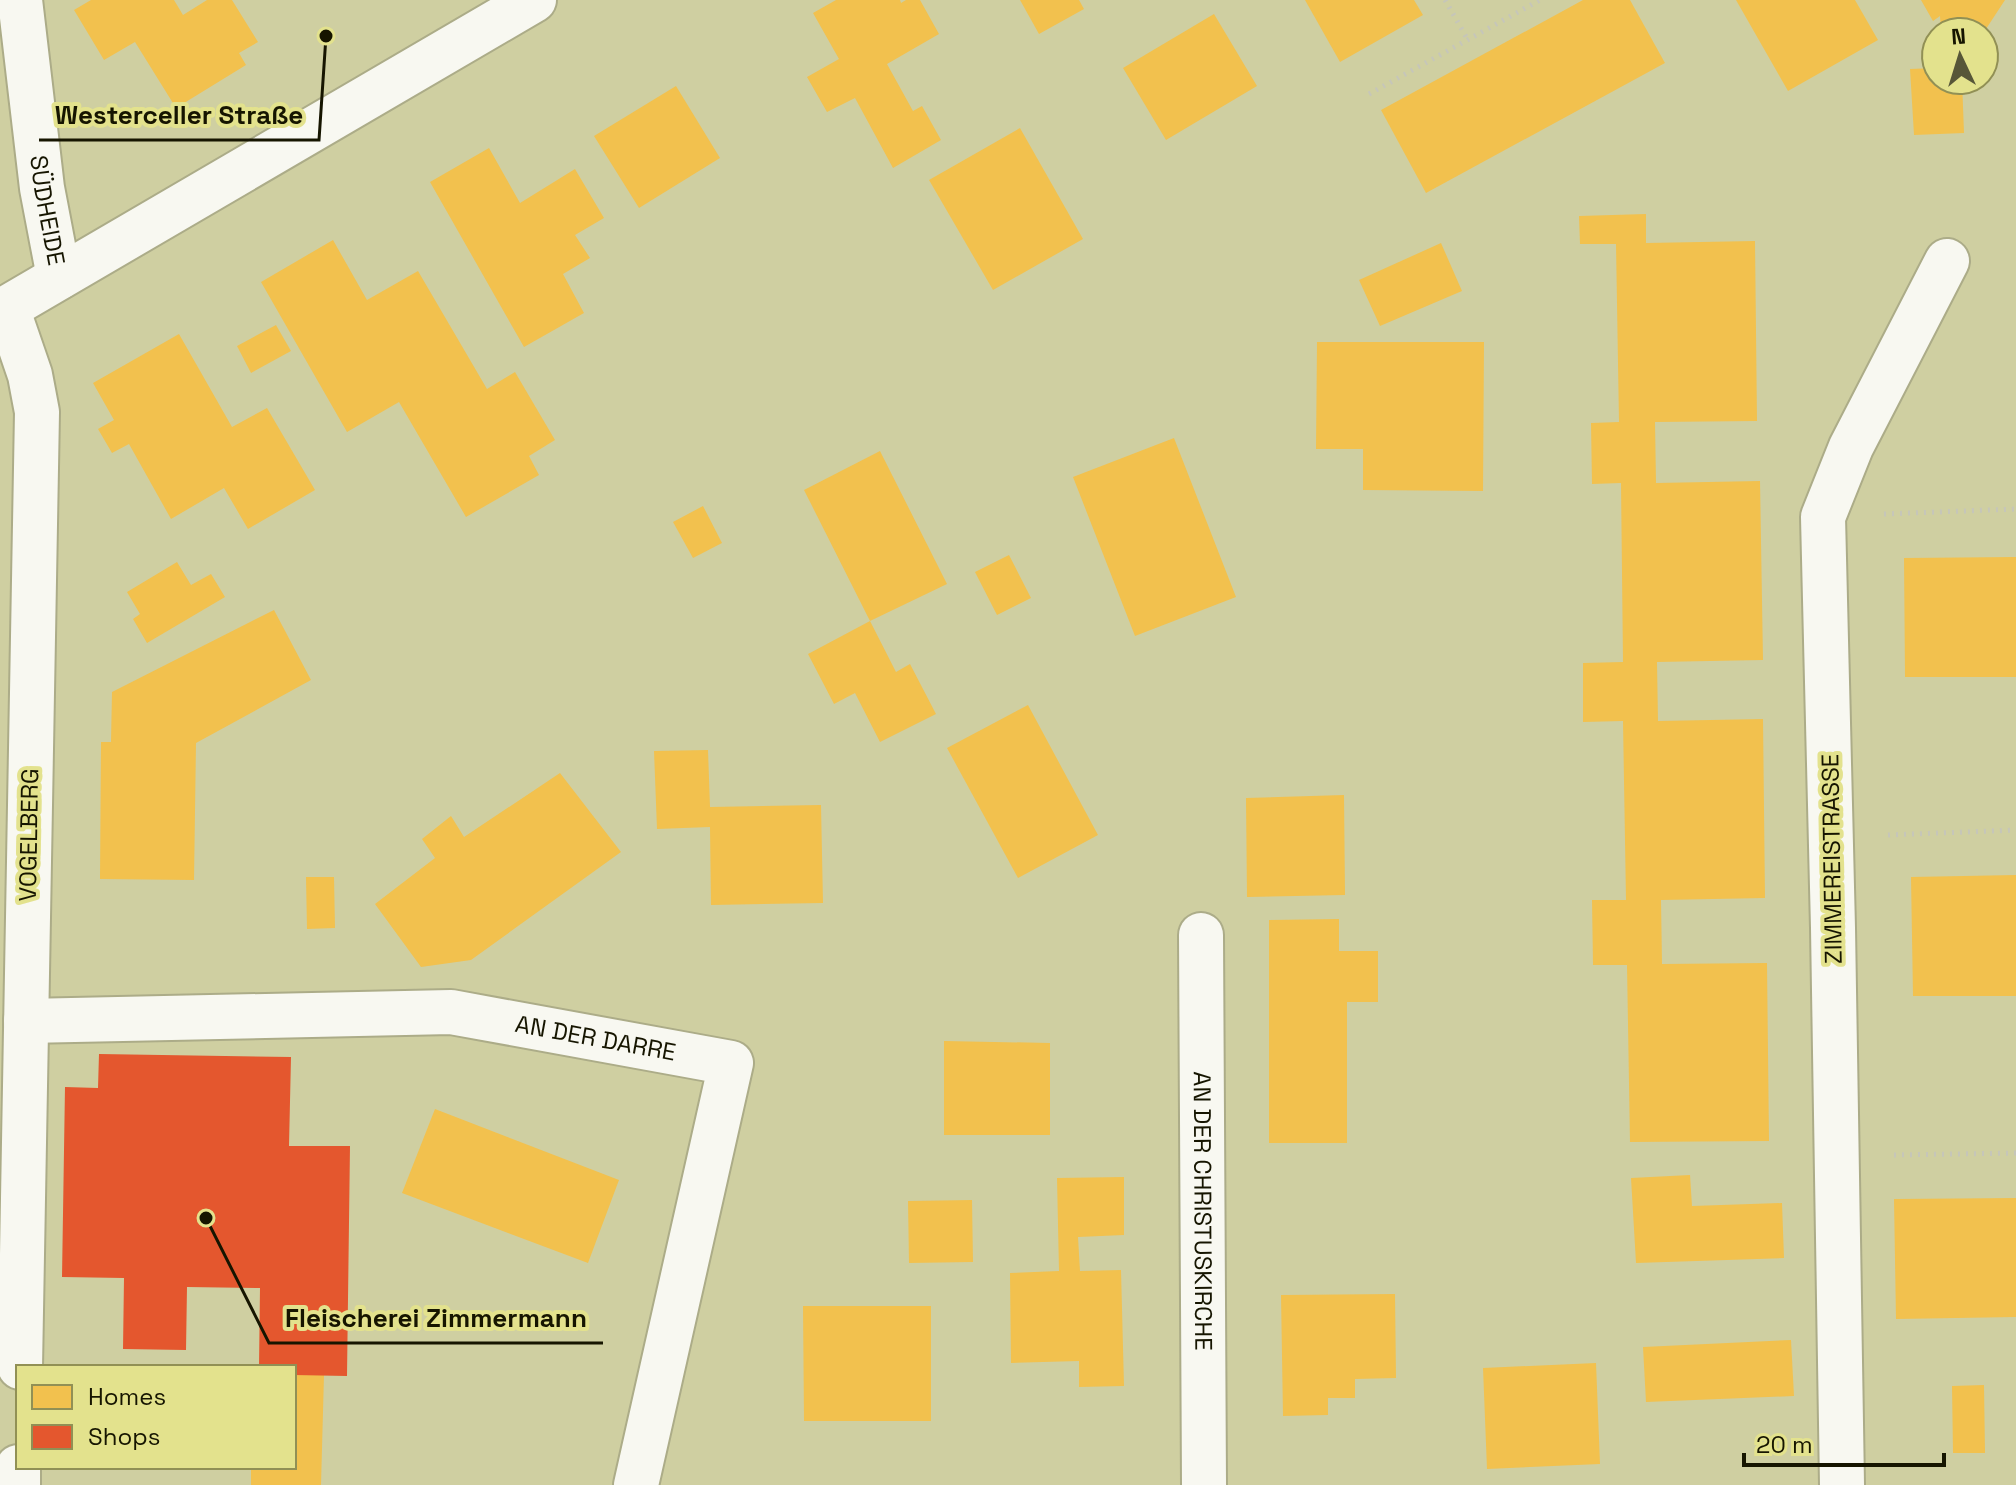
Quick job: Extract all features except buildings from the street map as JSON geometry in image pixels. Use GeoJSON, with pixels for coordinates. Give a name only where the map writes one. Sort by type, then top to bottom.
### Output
{"type":"FeatureCollection","features":[{"type":"Feature","properties":{"kind":"street","name":"SÜDHEIDE"},"geometry":{"type":"LineString","coordinates":[[20,0],[42,188],[59,277]]}},
{"type":"Feature","properties":{"kind":"street"},"geometry":{"type":"LineString","coordinates":[[4,310],[534,0]]}},
{"type":"Feature","properties":{"kind":"street","name":"ZIMMEREISTRASSE"},"geometry":{"type":"LineString","coordinates":[[1842,1485],[1823,517],[1851,447],[1947,261]]}},
{"type":"Feature","properties":{"kind":"street","name":"VOGELBERG"},"geometry":{"type":"LineString","coordinates":[[4,310],[30,375],[37,412],[20,1365]]}},
{"type":"Feature","properties":{"kind":"street","name":"AN DER CHRISTUSKIRCHE"},"geometry":{"type":"LineString","coordinates":[[1201,935],[1204,1485]]}},
{"type":"Feature","properties":{"kind":"street","name":"AN DER DARRE"},"geometry":{"type":"LineString","coordinates":[[26,1021],[451,1012],[731,1063],[636,1485]]}},
{"type":"Feature","properties":{"kind":"path"},"geometry":{"type":"LineString","coordinates":[[1445,0],[1468,40]]}},
{"type":"Feature","properties":{"kind":"path"},"geometry":{"type":"LineString","coordinates":[[1369,94],[1540,0]]}},
{"type":"Feature","properties":{"kind":"path"},"geometry":{"type":"LineString","coordinates":[[1823,517],[2016,509]]}},
{"type":"Feature","properties":{"kind":"path"},"geometry":{"type":"LineString","coordinates":[[1831,837],[2016,830]]}},
{"type":"Feature","properties":{"kind":"path"},"geometry":{"type":"LineString","coordinates":[[1837,1156],[2016,1153]]}},
{"type":"Feature","properties":{"kind":"place","name":"Westerceller Straße"},"geometry":{"type":"Point","coordinates":[326,36]}},
{"type":"Feature","properties":{"kind":"place","name":"Fleischerei Zimmermann"},"geometry":{"type":"Point","coordinates":[206,1218]}}]}
